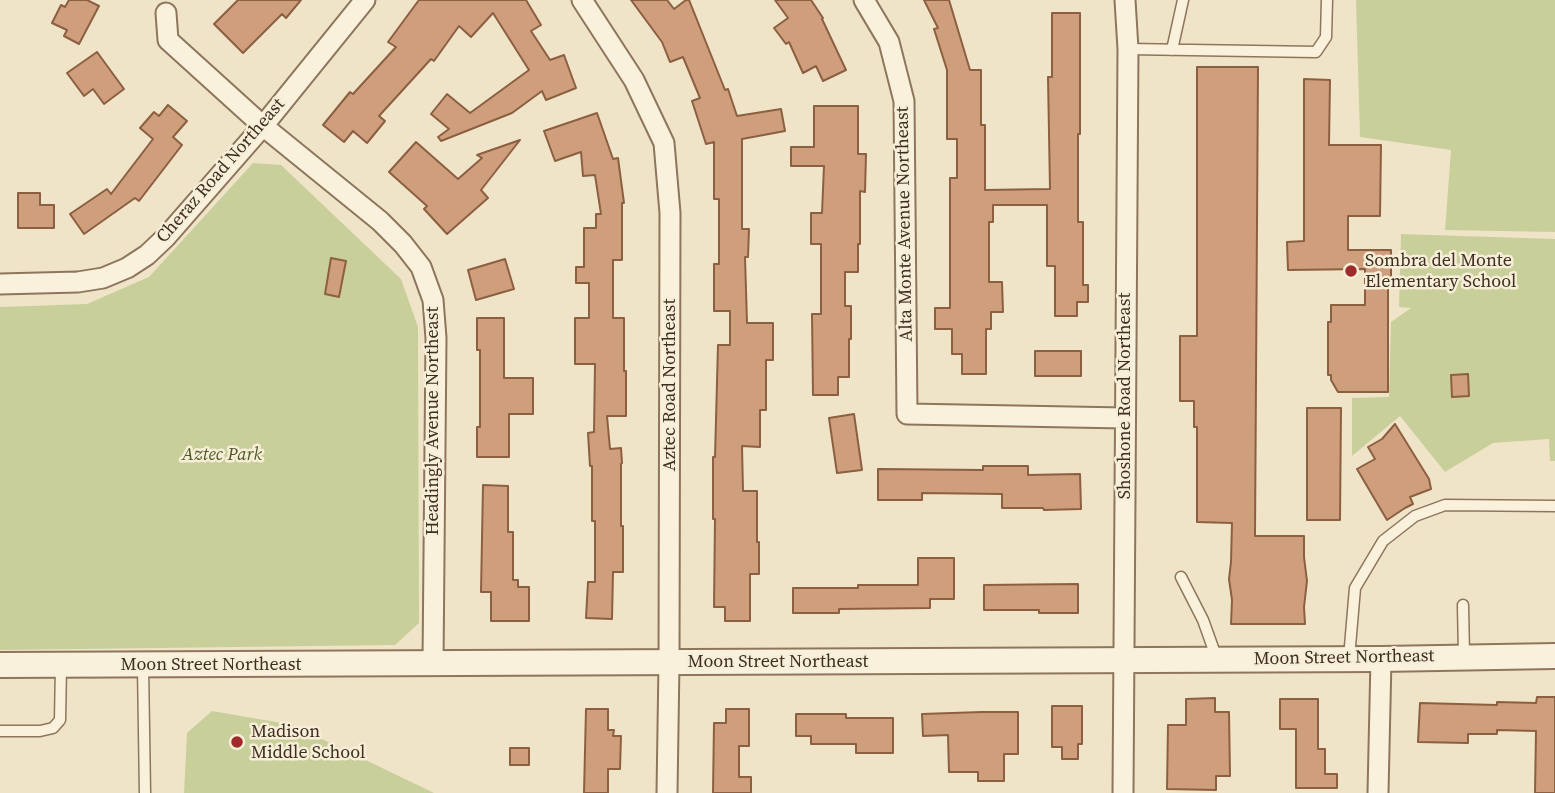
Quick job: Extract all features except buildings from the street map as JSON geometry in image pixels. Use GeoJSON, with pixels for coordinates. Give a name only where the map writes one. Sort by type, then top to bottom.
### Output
{"type":"FeatureCollection","features":[{"type":"Feature","properties":{"kind":"street","name":"Cheraz Road Northeast"},"geometry":{"type":"LineString","coordinates":[[0,284],[78,282],[103,278],[127,268],[147,255],[263,126],[365,0]]}},
{"type":"Feature","properties":{"kind":"street","name":"Aztec Road Northeast"},"geometry":{"type":"LineString","coordinates":[[582,0],[634,80],[664,143],[670,213],[667,793]]}},
{"type":"Feature","properties":{"kind":"street","name":"Alta Monte Avenue Northeast"},"geometry":{"type":"LineString","coordinates":[[864,0],[889,42],[904,101],[907,414],[1125,418]]}},
{"type":"Feature","properties":{"kind":"street","name":"Shoshone Road Northeast"},"geometry":{"type":"LineString","coordinates":[[1123,793],[1128,49],[1125,0]]}},
{"type":"Feature","properties":{"kind":"street","name":"Headingly Avenue Northeast"},"geometry":{"type":"LineString","coordinates":[[166,13],[168,40],[263,126],[380,221],[421,267],[433,300],[436,338],[433,663]]}},
{"type":"Feature","properties":{"kind":"street","name":"Moon Street Northeast"},"geometry":{"type":"LineString","coordinates":[[0,665],[1555,656]]}},
{"type":"Feature","properties":{"kind":"street"},"geometry":{"type":"LineString","coordinates":[[1378,793],[1381,659]]}},
{"type":"Feature","properties":{"kind":"lane"},"geometry":{"type":"LineString","coordinates":[[1172,50],[1183,0]]}},
{"type":"Feature","properties":{"kind":"lane"},"geometry":{"type":"LineString","coordinates":[[1128,49],[1316,52],[1326,37],[1327,0]]}},
{"type":"Feature","properties":{"kind":"lane"},"geometry":{"type":"LineString","coordinates":[[1349,659],[1354,588],[1383,541],[1415,516],[1445,505],[1555,506]]}},
{"type":"Feature","properties":{"kind":"lane"},"geometry":{"type":"LineString","coordinates":[[1181,577],[1203,620],[1217,659]]}},
{"type":"Feature","properties":{"kind":"lane"},"geometry":{"type":"LineString","coordinates":[[1463,605],[1464,657]]}},
{"type":"Feature","properties":{"kind":"lane"},"geometry":{"type":"LineString","coordinates":[[0,731],[40,731],[53,728],[60,719],[61,665]]}},
{"type":"Feature","properties":{"kind":"lane"},"geometry":{"type":"LineString","coordinates":[[143,666],[145,793]]}},
{"type":"Feature","properties":{"kind":"green space"},"geometry":{"type":"Polygon","coordinates":[[[1356,0],[1555,0],[1555,232],[1445,230],[1451,150],[1360,137],[1356,0]]]}},
{"type":"Feature","properties":{"kind":"green space","name":"Aztec Park"},"geometry":{"type":"Polygon","coordinates":[[[253,163],[281,165],[401,279],[418,327],[419,623],[395,645],[0,650],[0,307],[87,304],[149,277],[253,163]]]}},
{"type":"Feature","properties":{"kind":"green space"},"geometry":{"type":"Polygon","coordinates":[[[1401,234],[1555,239],[1555,461],[1550,461],[1549,439],[1493,443],[1445,472],[1400,416],[1352,456],[1352,398],[1389,397],[1391,322],[1411,308],[1399,307],[1401,234]]]}},
{"type":"Feature","properties":{"kind":"green space"},"geometry":{"type":"Polygon","coordinates":[[[212,711],[293,725],[434,793],[184,793],[187,733],[212,711]]]}},
{"type":"Feature","properties":{"kind":"place","name":"Sombra del Monte Elementary School"},"geometry":{"type":"Point","coordinates":[1351,271]}},
{"type":"Feature","properties":{"kind":"place","name":"Madison Middle School"},"geometry":{"type":"Point","coordinates":[237,742]}}]}
